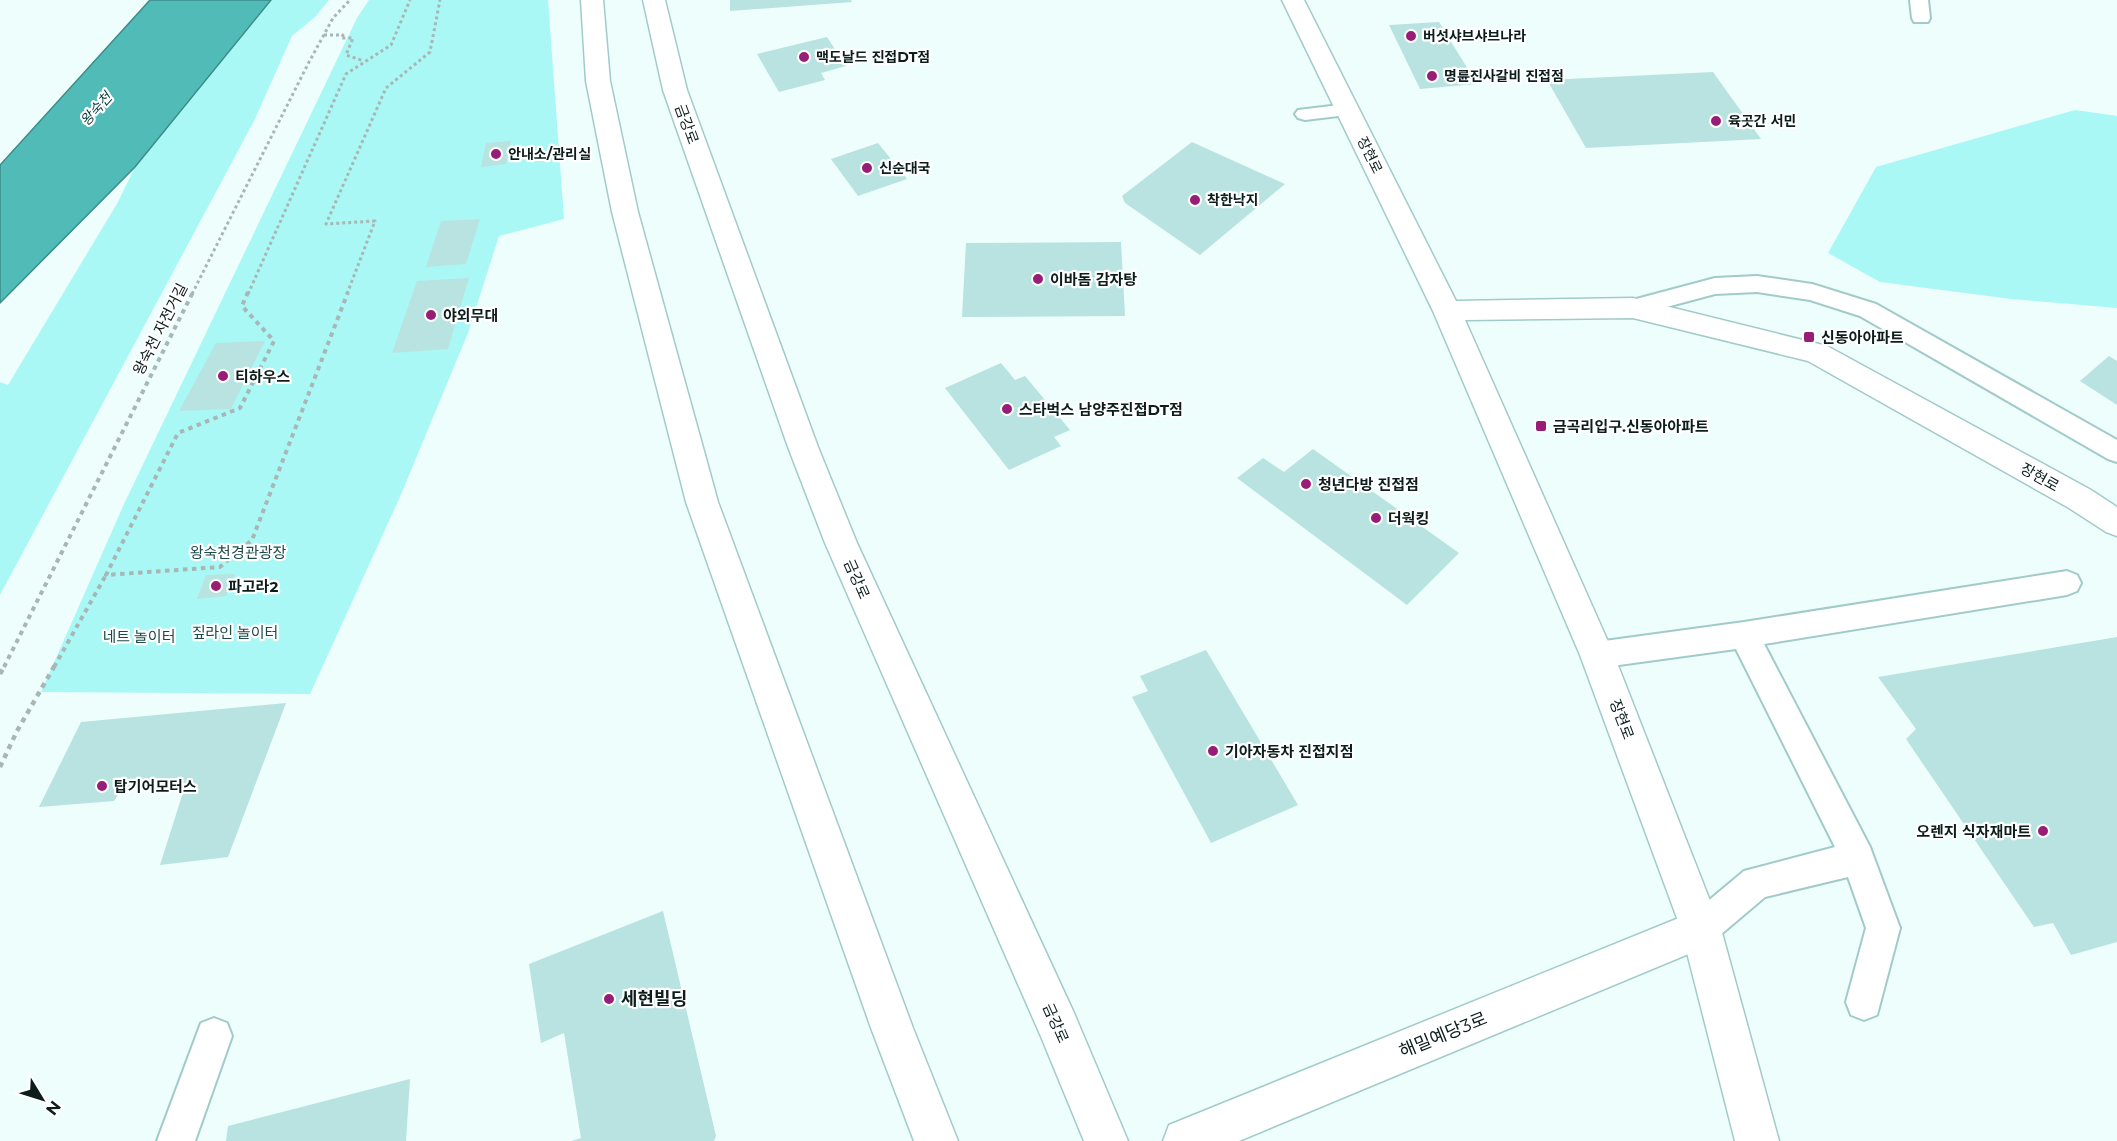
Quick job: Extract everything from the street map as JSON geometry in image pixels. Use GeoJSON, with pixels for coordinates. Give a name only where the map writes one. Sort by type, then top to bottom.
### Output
{"type":"FeatureCollection","features":[{"type":"Feature","properties":{"kind":"main road"},"geometry":{"type":"LineString","coordinates":[[592,0],[598,81],[626,212],[702,502],[892,1028],[936,1141]]}},
{"type":"Feature","properties":{"kind":"main road","name":"금강로"},"geometry":{"type":"LineString","coordinates":[[654,0],[665,56],[675,90],[728,241],[841,543],[1059,1028],[1106,1141]]}},
{"type":"Feature","properties":{"kind":"main road"},"geometry":{"type":"LineString","coordinates":[[665,0],[665,56]]}},
{"type":"Feature","properties":{"kind":"main road","name":"장현로"},"geometry":{"type":"LineString","coordinates":[[1293,0],[1447,310],[1598,655],[1701,929],[1757,1141]]}},
{"type":"Feature","properties":{"kind":"main road","name":"장현로"},"geometry":{"type":"LineString","coordinates":[[1447,310],[1633,308],[1817,353],[2080,499],[2117,523]]}},
{"type":"Feature","properties":{"kind":"main road","name":"해밀예당3로"},"geometry":{"type":"LineString","coordinates":[[1185,1141],[1701,929]]}},
{"type":"Feature","properties":{"kind":"lane"},"geometry":{"type":"LineString","coordinates":[[1305,114],[1347,110]]}},
{"type":"Feature","properties":{"kind":"lane"},"geometry":{"type":"LineString","coordinates":[[1633,308],[1714,286],[1757,284],[1812,292],[1868,310],[2117,452]]}},
{"type":"Feature","properties":{"kind":"lane"},"geometry":{"type":"LineString","coordinates":[[1598,655],[1744,635],[2067,583]]}},
{"type":"Feature","properties":{"kind":"lane"},"geometry":{"type":"LineString","coordinates":[[1744,635],[1858,858],[1883,928],[1863,1002]]}},
{"type":"Feature","properties":{"kind":"lane"},"geometry":{"type":"LineString","coordinates":[[1701,929],[1756,883],[1858,858]]}},
{"type":"Feature","properties":{"kind":"lane"},"geometry":{"type":"LineString","coordinates":[[176,1141],[214,1036]]}},
{"type":"Feature","properties":{"kind":"path","name":"왕숙천 자전거길"},"geometry":{"type":"LineString","coordinates":[[0,674],[323,35],[333,18],[350,0]]}},
{"type":"Feature","properties":{"kind":"path"},"geometry":{"type":"LineString","coordinates":[[0,767],[17,731],[106,575],[178,433],[240,408],[274,341],[243,306],[345,74],[391,45],[410,0]]}},
{"type":"Feature","properties":{"kind":"path"},"geometry":{"type":"LineString","coordinates":[[106,575],[220,567],[252,540],[375,221],[326,224],[386,88],[430,52],[440,0]]}},
{"type":"Feature","properties":{"kind":"path"},"geometry":{"type":"LineString","coordinates":[[323,35],[344,35],[342,38],[353,38],[346,55],[365,62]]}},
{"type":"Feature","properties":{"kind":"green space"},"geometry":{"type":"Polygon","coordinates":[[[271,0],[329,0],[315,17],[292,36],[254,121],[0,595],[0,382],[8,385],[118,202],[135,167],[271,0]]]}},
{"type":"Feature","properties":{"kind":"green space","name":"왕숙천경관광장"},"geometry":{"type":"Polygon","coordinates":[[[369,0],[548,0],[564,219],[499,236],[468,333],[400,497],[310,694],[41,692],[124,504],[357,18],[369,0]]]}},
{"type":"Feature","properties":{"kind":"green space"},"geometry":{"type":"Polygon","coordinates":[[[2075,110],[2117,116],[2117,308],[2011,299],[1880,282],[1828,253],[1876,167],[2075,110]]]}},
{"type":"Feature","properties":{"kind":"water","name":"왕숙천"},"geometry":{"type":"Polygon","coordinates":[[[150,0],[271,0],[135,167],[0,303],[0,165],[150,0]]]}},
{"type":"Feature","properties":{"kind":"building"},"geometry":{"type":"Polygon","coordinates":[[[730,0],[851,0],[852,2],[730,11],[730,0]]]}},
{"type":"Feature","properties":{"kind":"building"},"geometry":{"type":"Polygon","coordinates":[[[1439,22],[1477,84],[1420,89],[1389,25],[1439,22]]]}},
{"type":"Feature","properties":{"kind":"building"},"geometry":{"type":"Polygon","coordinates":[[[827,37],[846,66],[821,73],[825,80],[779,92],[757,54],[827,37]]]}},
{"type":"Feature","properties":{"kind":"building"},"geometry":{"type":"Polygon","coordinates":[[[1713,72],[1761,139],[1586,148],[1547,80],[1713,72]]]}},
{"type":"Feature","properties":{"kind":"building","name":"안내소/관리실"},"geometry":{"type":"Polygon","coordinates":[[[511,141],[506,164],[481,167],[486,143],[511,141]]]}},
{"type":"Feature","properties":{"kind":"building","name":"착한낙지"},"geometry":{"type":"Polygon","coordinates":[[[1192,142],[1285,184],[1200,255],[1125,203],[1122,196],[1192,142]]]}},
{"type":"Feature","properties":{"kind":"building"},"geometry":{"type":"Polygon","coordinates":[[[878,143],[907,179],[858,196],[831,159],[878,143]]]}},
{"type":"Feature","properties":{"kind":"building"},"geometry":{"type":"Polygon","coordinates":[[[480,219],[466,264],[426,267],[441,221],[480,219]]]}},
{"type":"Feature","properties":{"kind":"building"},"geometry":{"type":"Polygon","coordinates":[[[1121,242],[1125,316],[962,317],[966,243],[1121,242]]]}},
{"type":"Feature","properties":{"kind":"building","name":"야외무대"},"geometry":{"type":"Polygon","coordinates":[[[469,278],[448,349],[392,353],[417,281],[469,278]]]}},
{"type":"Feature","properties":{"kind":"building","name":"티하우스"},"geometry":{"type":"Polygon","coordinates":[[[265,341],[231,409],[179,411],[216,343],[265,341]]]}},
{"type":"Feature","properties":{"kind":"building"},"geometry":{"type":"Polygon","coordinates":[[[2109,356],[2117,361],[2117,405],[2080,381],[2109,356]]]}},
{"type":"Feature","properties":{"kind":"building","name":"스타벅스 남양주진접DT점"},"geometry":{"type":"Polygon","coordinates":[[[1001,363],[1015,380],[1025,376],[1070,430],[1054,437],[1061,446],[1009,470],[945,388],[1001,363]]]}},
{"type":"Feature","properties":{"kind":"building"},"geometry":{"type":"Polygon","coordinates":[[[1313,449],[1459,553],[1407,605],[1237,478],[1263,458],[1284,472],[1313,449]]]}},
{"type":"Feature","properties":{"kind":"building","name":"파고라2"},"geometry":{"type":"Polygon","coordinates":[[[235,574],[226,596],[197,599],[206,575],[235,574]]]}},
{"type":"Feature","properties":{"kind":"building","name":"오렌지 식자재마트"},"geometry":{"type":"Polygon","coordinates":[[[2117,637],[2117,942],[2071,955],[2053,923],[2034,927],[1906,739],[1916,729],[1878,677],[2117,637]]]}},
{"type":"Feature","properties":{"kind":"building","name":"기아자동차 진접지점"},"geometry":{"type":"Polygon","coordinates":[[[1206,650],[1298,805],[1211,843],[1132,697],[1148,691],[1140,676],[1206,650]]]}},
{"type":"Feature","properties":{"kind":"building","name":"탑기어모터스"},"geometry":{"type":"Polygon","coordinates":[[[286,703],[228,857],[160,865],[186,783],[122,789],[114,801],[39,807],[81,722],[286,703]]]}},
{"type":"Feature","properties":{"kind":"building","name":"세현빌딩"},"geometry":{"type":"Polygon","coordinates":[[[663,911],[716,1136],[714,1141],[571,1141],[581,1138],[564,1033],[541,1043],[529,964],[663,911]]]}},
{"type":"Feature","properties":{"kind":"building"},"geometry":{"type":"Polygon","coordinates":[[[410,1079],[406,1141],[226,1141],[228,1126],[410,1079]]]}},
{"type":"Feature","properties":{"kind":"place","name":"버섯샤브샤브나라"},"geometry":{"type":"Point","coordinates":[1411,36]}},
{"type":"Feature","properties":{"kind":"place","name":"맥도날드 진접DT점"},"geometry":{"type":"Point","coordinates":[804,57]}},
{"type":"Feature","properties":{"kind":"place","name":"명륜진사갈비 진접점"},"geometry":{"type":"Point","coordinates":[1432,76]}},
{"type":"Feature","properties":{"kind":"place","name":"육곳간 서민"},"geometry":{"type":"Point","coordinates":[1716,121]}},
{"type":"Feature","properties":{"kind":"place","name":"안내소/관리실"},"geometry":{"type":"Point","coordinates":[496,154]}},
{"type":"Feature","properties":{"kind":"place","name":"신순대국"},"geometry":{"type":"Point","coordinates":[867,168]}},
{"type":"Feature","properties":{"kind":"place","name":"착한낙지"},"geometry":{"type":"Point","coordinates":[1195,200]}},
{"type":"Feature","properties":{"kind":"place","name":"이바돔 감자탕"},"geometry":{"type":"Point","coordinates":[1038,279]}},
{"type":"Feature","properties":{"kind":"place","name":"야외무대"},"geometry":{"type":"Point","coordinates":[431,315]}},
{"type":"Feature","properties":{"kind":"place","name":"신동아아파트"},"geometry":{"type":"Point","coordinates":[1809,337]}},
{"type":"Feature","properties":{"kind":"place","name":"티하우스"},"geometry":{"type":"Point","coordinates":[223,376]}},
{"type":"Feature","properties":{"kind":"place","name":"스타벅스 남양주진접DT점"},"geometry":{"type":"Point","coordinates":[1007,409]}},
{"type":"Feature","properties":{"kind":"place","name":"금곡리입구.신동아아파트"},"geometry":{"type":"Point","coordinates":[1541,426]}},
{"type":"Feature","properties":{"kind":"place","name":"청년다방 진접점"},"geometry":{"type":"Point","coordinates":[1306,484]}},
{"type":"Feature","properties":{"kind":"place","name":"더웍킹"},"geometry":{"type":"Point","coordinates":[1376,518]}},
{"type":"Feature","properties":{"kind":"place","name":"파고라2"},"geometry":{"type":"Point","coordinates":[216,586]}},
{"type":"Feature","properties":{"kind":"place","name":"기아자동차 진접지점"},"geometry":{"type":"Point","coordinates":[1213,751]}},
{"type":"Feature","properties":{"kind":"place","name":"탑기어모터스"},"geometry":{"type":"Point","coordinates":[102,786]}},
{"type":"Feature","properties":{"kind":"place","name":"오렌지 식자재마트"},"geometry":{"type":"Point","coordinates":[2043,831]}},
{"type":"Feature","properties":{"kind":"place","name":"세현빌딩"},"geometry":{"type":"Point","coordinates":[609,999]}},
{"type":"Feature","properties":{"kind":"park label","name":"짚라인 놀이터"},"geometry":{"type":"Point","coordinates":[235,632]}},
{"type":"Feature","properties":{"kind":"park label","name":"네트 놀이터"},"geometry":{"type":"Point","coordinates":[139,636]}}]}
